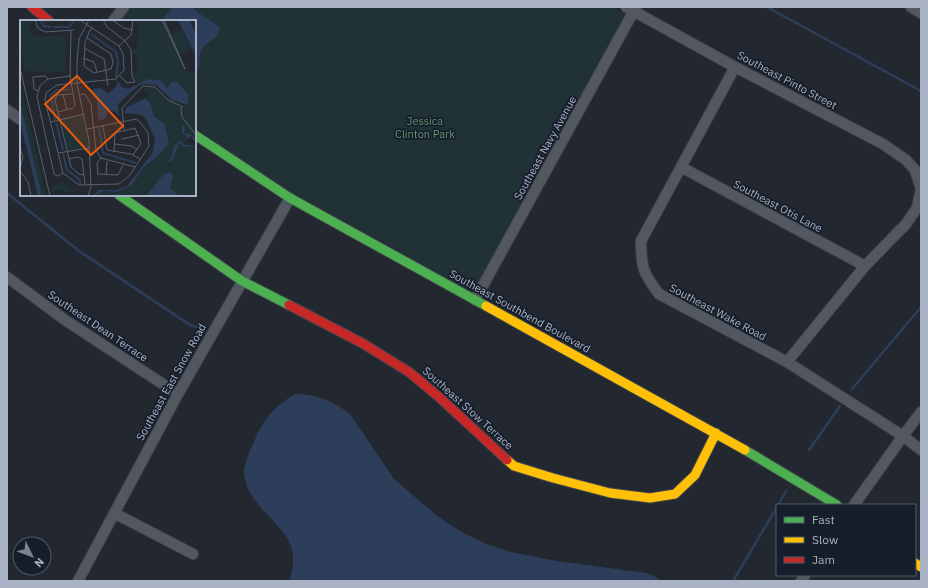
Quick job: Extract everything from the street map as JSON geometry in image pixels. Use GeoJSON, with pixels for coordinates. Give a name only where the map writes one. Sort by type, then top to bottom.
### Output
{"type":"FeatureCollection","features":[{"type":"Feature","properties":{"kind":"street"},"geometry":{"type":"LineString","coordinates":[[32,7],[48,20]]}},
{"type":"Feature","properties":{"kind":"street"},"geometry":{"type":"LineString","coordinates":[[114,20],[124,7]]}},
{"type":"Feature","properties":{"kind":"street"},"geometry":{"type":"LineString","coordinates":[[910,7],[921,13]]}},
{"type":"Feature","properties":{"kind":"street","name":"Southeast Pinto Street"},"geometry":{"type":"LineString","coordinates":[[632,8],[735,67],[883,144],[906,160],[915,170],[921,189],[917,208],[906,224],[865,266],[787,362]]}},
{"type":"Feature","properties":{"kind":"street","name":"Southeast Navy Avenue"},"geometry":{"type":"LineString","coordinates":[[475,300],[632,8]]}},
{"type":"Feature","properties":{"kind":"street","name":"Southeast Wake Road"},"geometry":{"type":"LineString","coordinates":[[735,67],[641,241],[641,262],[648,280],[659,294],[787,362],[903,436],[921,450]]}},
{"type":"Feature","properties":{"kind":"street"},"geometry":{"type":"LineString","coordinates":[[7,110],[20,119]]}},
{"type":"Feature","properties":{"kind":"street","name":"Southeast Southbend Boulevard"},"geometry":{"type":"LineString","coordinates":[[196,135],[234,162],[290,198],[716,433],[835,504]]}},
{"type":"Feature","properties":{"kind":"street","name":"Southeast Otis Lane"},"geometry":{"type":"LineString","coordinates":[[681,167],[865,266]]}},
{"type":"Feature","properties":{"kind":"street","name":"Southeast Stow Terrace"},"geometry":{"type":"LineString","coordinates":[[119,196],[242,281],[362,343],[409,372],[439,397],[514,466],[610,493],[650,498],[675,494],[696,475],[716,433]]}},
{"type":"Feature","properties":{"kind":"street","name":"Southeast East Snow Road"},"geometry":{"type":"LineString","coordinates":[[78,581],[178,394],[290,198]]}},
{"type":"Feature","properties":{"kind":"street","name":"Southeast Dean Terrace"},"geometry":{"type":"LineString","coordinates":[[7,276],[65,320],[178,394]]}},
{"type":"Feature","properties":{"kind":"street"},"geometry":{"type":"LineString","coordinates":[[855,504],[921,412]]}},
{"type":"Feature","properties":{"kind":"street"},"geometry":{"type":"LineString","coordinates":[[114,513],[193,554]]}},
{"type":"Feature","properties":{"kind":"green space","name":"Jessica Clinton Park"},"geometry":{"type":"Polygon","coordinates":[[[130,7],[612,7],[625,14],[473,292],[282,187],[196,129],[196,20],[120,20],[130,7]]]}},
{"type":"Feature","properties":{"kind":"water"},"geometry":{"type":"Polygon","coordinates":[[[173,7],[192,7],[220,27],[218,35],[203,47],[196,74],[196,20],[162,20],[173,7]]]}},
{"type":"Feature","properties":{"kind":"water"},"geometry":{"type":"Polygon","coordinates":[[[295,394],[310,395],[324,399],[338,405],[350,414],[394,479],[436,515],[463,533],[487,544],[511,552],[557,561],[646,573],[661,581],[289,581],[293,564],[292,551],[288,540],[282,530],[264,512],[248,489],[244,471],[249,452],[265,420],[275,409],[295,394]]]}},
{"type":"Feature","properties":{"kind":"waterway"},"geometry":{"type":"LineString","coordinates":[[767,7],[921,91]]}},
{"type":"Feature","properties":{"kind":"waterway"},"geometry":{"type":"LineString","coordinates":[[7,193],[79,251],[190,325],[197,327]]}},
{"type":"Feature","properties":{"kind":"waterway"},"geometry":{"type":"LineString","coordinates":[[852,389],[921,307]]}},
{"type":"Feature","properties":{"kind":"waterway"},"geometry":{"type":"LineString","coordinates":[[809,450],[840,406]]}},
{"type":"Feature","properties":{"kind":"waterway"},"geometry":{"type":"LineString","coordinates":[[779,504],[786,491]]}},
{"type":"Feature","properties":{"kind":"waterway"},"geometry":{"type":"LineString","coordinates":[[733,581],[776,509]]}},
{"type":"Feature","properties":{"kind":"traffic: fast"},"geometry":{"type":"LineString","coordinates":[[196,136],[290,198],[486,306]]}},
{"type":"Feature","properties":{"kind":"traffic: fast"},"geometry":{"type":"LineString","coordinates":[[120,196],[242,281],[289,305]]}},
{"type":"Feature","properties":{"kind":"traffic: fast"},"geometry":{"type":"LineString","coordinates":[[745,450],[835,504]]}},
{"type":"Feature","properties":{"kind":"traffic: slow"},"geometry":{"type":"LineString","coordinates":[[486,306],[745,450]]}},
{"type":"Feature","properties":{"kind":"traffic: slow"},"geometry":{"type":"LineString","coordinates":[[507,460],[514,466],[553,478],[610,493],[650,498],[675,494],[695,475],[716,433]]}},
{"type":"Feature","properties":{"kind":"traffic: slow"},"geometry":{"type":"LineString","coordinates":[[916,564],[921,567]]}},
{"type":"Feature","properties":{"kind":"traffic: jam"},"geometry":{"type":"LineString","coordinates":[[32,7],[48,20]]}},
{"type":"Feature","properties":{"kind":"traffic: jam"},"geometry":{"type":"LineString","coordinates":[[289,305],[362,343],[409,372],[439,397],[507,460]]}}]}
